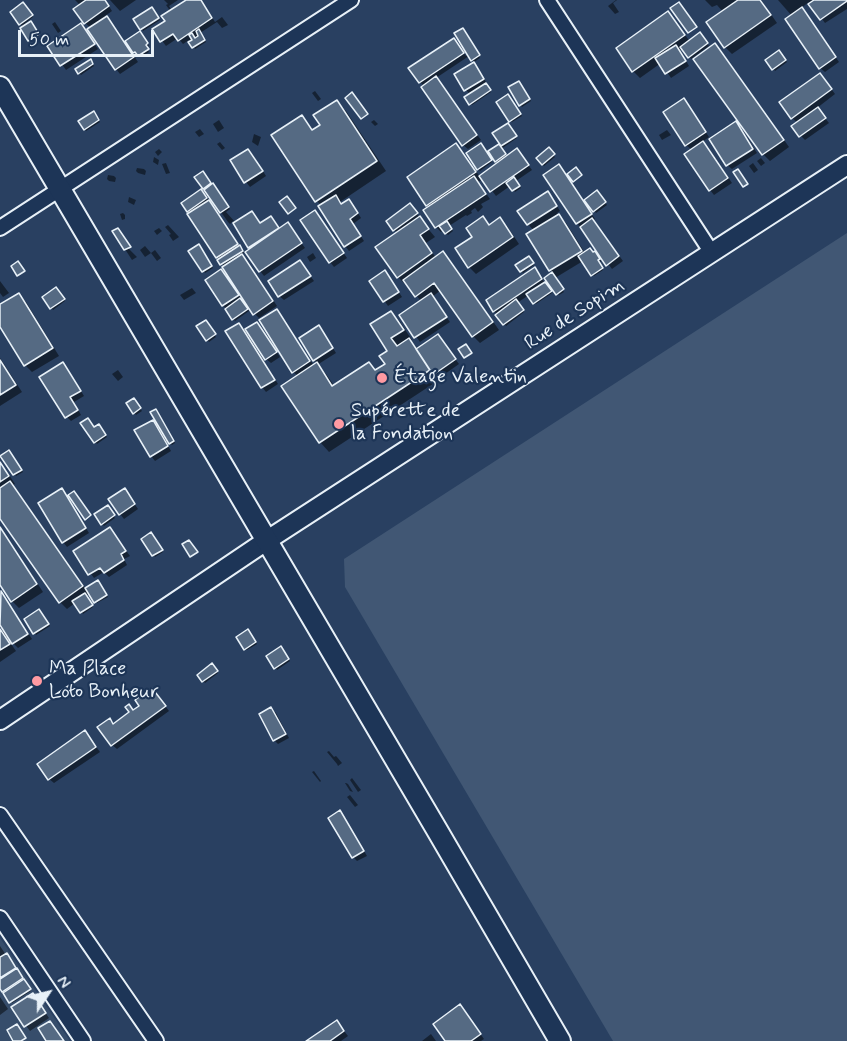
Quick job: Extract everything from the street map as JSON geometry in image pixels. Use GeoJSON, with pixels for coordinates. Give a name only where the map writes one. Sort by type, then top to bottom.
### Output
{"type":"FeatureCollection","features":[{"type":"Feature","properties":{"kind":"main road"},"geometry":{"type":"LineString","coordinates":[[0,87],[560,1041]]}},
{"type":"Feature","properties":{"kind":"street"},"geometry":{"type":"LineString","coordinates":[[0,228],[351,0]]}},
{"type":"Feature","properties":{"kind":"street"},"geometry":{"type":"LineString","coordinates":[[547,0],[712,253]]}},
{"type":"Feature","properties":{"kind":"street","name":"Rue de Sopim"},"geometry":{"type":"LineString","coordinates":[[0,720],[266,541],[847,165]]}},
{"type":"Feature","properties":{"kind":"street"},"geometry":{"type":"LineString","coordinates":[[0,815],[156,1041]]}},
{"type":"Feature","properties":{"kind":"street"},"geometry":{"type":"LineString","coordinates":[[0,918],[83,1041]]}},
{"type":"Feature","properties":{"kind":"shaded area"},"geometry":{"type":"Polygon","coordinates":[[[847,233],[847,1041],[613,1041],[345,587],[344,559],[847,233]]]}},
{"type":"Feature","properties":{"kind":"shaded area"},"geometry":{"type":"Polygon","coordinates":[[[0,938],[70,1041],[0,1041],[0,938]]]}},
{"type":"Feature","properties":{"kind":"building"},"geometry":{"type":"Polygon","coordinates":[[[86,0],[105,0],[109,6],[84,24],[73,9],[86,0]]]}},
{"type":"Feature","properties":{"kind":"building"},"geometry":{"type":"Polygon","coordinates":[[[186,0],[201,0],[212,18],[178,41],[173,34],[160,42],[152,29],[165,21],[161,16],[186,0]]]}},
{"type":"Feature","properties":{"kind":"building"},"geometry":{"type":"Polygon","coordinates":[[[738,0],[760,0],[771,15],[724,48],[706,22],[738,0]]]}},
{"type":"Feature","properties":{"kind":"building"},"geometry":{"type":"Polygon","coordinates":[[[814,0],[847,1],[820,20],[808,4],[814,0]]]}},
{"type":"Feature","properties":{"kind":"building"},"geometry":{"type":"Polygon","coordinates":[[[23,2],[33,15],[19,25],[10,12],[23,2]]]}},
{"type":"Feature","properties":{"kind":"building"},"geometry":{"type":"Polygon","coordinates":[[[679,2],[697,27],[688,33],[670,8],[679,2]]]}},
{"type":"Feature","properties":{"kind":"building"},"geometry":{"type":"Polygon","coordinates":[[[152,7],[159,18],[140,30],[133,19],[152,7]]]}},
{"type":"Feature","properties":{"kind":"building"},"geometry":{"type":"Polygon","coordinates":[[[802,7],[836,57],[819,69],[785,19],[802,7]]]}},
{"type":"Feature","properties":{"kind":"building"},"geometry":{"type":"Polygon","coordinates":[[[668,11],[685,35],[632,72],[616,48],[668,11]]]}},
{"type":"Feature","properties":{"kind":"building"},"geometry":{"type":"Polygon","coordinates":[[[107,16],[134,57],[115,70],[87,29],[107,16]]]}},
{"type":"Feature","properties":{"kind":"building"},"geometry":{"type":"Polygon","coordinates":[[[31,21],[39,34],[28,41],[20,28],[31,21]]]}},
{"type":"Feature","properties":{"kind":"building"},"geometry":{"type":"Polygon","coordinates":[[[81,23],[95,44],[60,66],[47,46],[81,23]]]}},
{"type":"Feature","properties":{"kind":"building"},"geometry":{"type":"Polygon","coordinates":[[[463,28],[480,55],[471,61],[454,33],[463,28]]]}},
{"type":"Feature","properties":{"kind":"building"},"geometry":{"type":"Polygon","coordinates":[[[199,29],[205,40],[192,48],[188,42],[192,40],[189,35],[192,33],[195,38],[198,36],[196,31],[199,29]]]}},
{"type":"Feature","properties":{"kind":"building"},"geometry":{"type":"Polygon","coordinates":[[[140,31],[149,49],[138,56],[135,52],[133,53],[125,41],[140,31]]]}},
{"type":"Feature","properties":{"kind":"building"},"geometry":{"type":"Polygon","coordinates":[[[700,32],[708,43],[688,58],[680,47],[700,32]]]}},
{"type":"Feature","properties":{"kind":"building"},"geometry":{"type":"Polygon","coordinates":[[[454,38],[464,53],[419,83],[408,68],[454,38]]]}},
{"type":"Feature","properties":{"kind":"building"},"geometry":{"type":"Polygon","coordinates":[[[715,43],[784,140],[762,155],[693,59],[715,43]]]}},
{"type":"Feature","properties":{"kind":"building"},"geometry":{"type":"Polygon","coordinates":[[[676,45],[686,61],[665,74],[655,58],[676,45]]]}},
{"type":"Feature","properties":{"kind":"building"},"geometry":{"type":"Polygon","coordinates":[[[779,50],[786,60],[772,70],[765,60],[779,50]]]}},
{"type":"Feature","properties":{"kind":"building"},"geometry":{"type":"Polygon","coordinates":[[[91,59],[93,64],[78,74],[75,69],[91,59]]]}},
{"type":"Feature","properties":{"kind":"building"},"geometry":{"type":"Polygon","coordinates":[[[474,62],[484,79],[464,91],[454,74],[474,62]]]}},
{"type":"Feature","properties":{"kind":"building"},"geometry":{"type":"Polygon","coordinates":[[[820,73],[832,89],[791,119],[779,102],[820,73]]]}},
{"type":"Feature","properties":{"kind":"building"},"geometry":{"type":"Polygon","coordinates":[[[436,76],[477,135],[462,146],[421,87],[436,76]]]}},
{"type":"Feature","properties":{"kind":"building"},"geometry":{"type":"Polygon","coordinates":[[[519,81],[530,99],[519,106],[508,87],[519,81]]]}},
{"type":"Feature","properties":{"kind":"building"},"geometry":{"type":"Polygon","coordinates":[[[486,83],[491,90],[469,105],[464,97],[486,83]]]}},
{"type":"Feature","properties":{"kind":"building"},"geometry":{"type":"Polygon","coordinates":[[[352,92],[368,114],[361,119],[345,98],[352,92]]]}},
{"type":"Feature","properties":{"kind":"building"},"geometry":{"type":"Polygon","coordinates":[[[508,94],[521,114],[509,122],[496,102],[508,94]]]}},
{"type":"Feature","properties":{"kind":"building"},"geometry":{"type":"Polygon","coordinates":[[[684,98],[706,132],[685,146],[663,112],[684,98]]]}},
{"type":"Feature","properties":{"kind":"building"},"geometry":{"type":"Polygon","coordinates":[[[337,100],[377,161],[315,202],[271,135],[302,115],[312,130],[320,125],[313,115],[337,100]]]}},
{"type":"Feature","properties":{"kind":"building"},"geometry":{"type":"Polygon","coordinates":[[[818,107],[826,118],[799,137],[791,126],[818,107]]]}},
{"type":"Feature","properties":{"kind":"building"},"geometry":{"type":"Polygon","coordinates":[[[94,111],[99,120],[84,130],[78,121],[94,111]]]}},
{"type":"Feature","properties":{"kind":"building"},"geometry":{"type":"Polygon","coordinates":[[[736,121],[753,149],[726,166],[709,139],[736,121]]]}},
{"type":"Feature","properties":{"kind":"building"},"geometry":{"type":"Polygon","coordinates":[[[508,123],[517,136],[501,146],[492,133],[508,123]]]}},
{"type":"Feature","properties":{"kind":"building"},"geometry":{"type":"Polygon","coordinates":[[[703,141],[728,178],[709,191],[684,154],[703,141]]]}},
{"type":"Feature","properties":{"kind":"building"},"geometry":{"type":"Polygon","coordinates":[[[456,143],[476,172],[426,206],[407,177],[456,143]]]}},
{"type":"Feature","properties":{"kind":"building"},"geometry":{"type":"Polygon","coordinates":[[[481,143],[492,160],[477,170],[466,153],[481,143]]]}},
{"type":"Feature","properties":{"kind":"building"},"geometry":{"type":"Polygon","coordinates":[[[499,144],[506,154],[495,162],[488,151],[499,144]]]}},
{"type":"Feature","properties":{"kind":"building"},"geometry":{"type":"Polygon","coordinates":[[[549,147],[555,154],[542,165],[536,158],[549,147]]]}},
{"type":"Feature","properties":{"kind":"building"},"geometry":{"type":"Polygon","coordinates":[[[517,148],[529,165],[490,192],[479,176],[517,148]]]}},
{"type":"Feature","properties":{"kind":"building"},"geometry":{"type":"Polygon","coordinates":[[[248,149],[263,171],[244,183],[230,160],[248,149]]]}},
{"type":"Feature","properties":{"kind":"building"},"geometry":{"type":"Polygon","coordinates":[[[559,164],[592,214],[576,224],[543,175],[559,164]]]}},
{"type":"Feature","properties":{"kind":"building"},"geometry":{"type":"Polygon","coordinates":[[[576,167],[582,175],[573,182],[567,174],[576,167]]]}},
{"type":"Feature","properties":{"kind":"building"},"geometry":{"type":"Polygon","coordinates":[[[738,169],[748,184],[743,187],[733,172],[738,169]]]}},
{"type":"Feature","properties":{"kind":"building"},"geometry":{"type":"Polygon","coordinates":[[[203,171],[211,183],[203,189],[194,177],[203,171]]]}},
{"type":"Feature","properties":{"kind":"building"},"geometry":{"type":"Polygon","coordinates":[[[474,176],[486,194],[435,228],[423,210],[474,176]]]}},
{"type":"Feature","properties":{"kind":"building"},"geometry":{"type":"Polygon","coordinates":[[[514,177],[520,186],[512,191],[506,183],[514,177]]]}},
{"type":"Feature","properties":{"kind":"building"},"geometry":{"type":"Polygon","coordinates":[[[213,183],[229,207],[220,213],[204,190],[213,183]]]}},
{"type":"Feature","properties":{"kind":"building"},"geometry":{"type":"Polygon","coordinates":[[[201,189],[207,198],[187,212],[181,203],[201,189]]]}},
{"type":"Feature","properties":{"kind":"building"},"geometry":{"type":"Polygon","coordinates":[[[597,190],[606,202],[593,212],[584,200],[597,190]]]}},
{"type":"Feature","properties":{"kind":"building"},"geometry":{"type":"Polygon","coordinates":[[[548,191],[557,206],[527,225],[517,211],[548,191]]]}},
{"type":"Feature","properties":{"kind":"building"},"geometry":{"type":"Polygon","coordinates":[[[336,195],[341,204],[349,199],[358,213],[350,219],[361,236],[344,247],[318,206],[336,195]]]}},
{"type":"Feature","properties":{"kind":"building"},"geometry":{"type":"Polygon","coordinates":[[[287,196],[296,208],[288,214],[279,202],[287,196]]]}},
{"type":"Feature","properties":{"kind":"building"},"geometry":{"type":"Polygon","coordinates":[[[209,200],[238,244],[216,258],[187,214],[209,200]]]}},
{"type":"Feature","properties":{"kind":"building"},"geometry":{"type":"Polygon","coordinates":[[[410,203],[418,213],[393,231],[386,221],[410,203]]]}},
{"type":"Feature","properties":{"kind":"building"},"geometry":{"type":"Polygon","coordinates":[[[315,210],[344,253],[329,263],[300,220],[315,210]]]}},
{"type":"Feature","properties":{"kind":"building"},"geometry":{"type":"Polygon","coordinates":[[[252,211],[260,223],[271,216],[279,228],[248,248],[233,223],[252,211]]]}},
{"type":"Feature","properties":{"kind":"building"},"geometry":{"type":"Polygon","coordinates":[[[559,214],[582,251],[549,271],[526,234],[559,214]]]}},
{"type":"Feature","properties":{"kind":"building"},"geometry":{"type":"Polygon","coordinates":[[[420,216],[429,229],[420,235],[432,253],[397,278],[375,247],[420,216]]]}},
{"type":"Feature","properties":{"kind":"building"},"geometry":{"type":"Polygon","coordinates":[[[483,216],[489,225],[500,217],[513,237],[468,268],[455,248],[472,237],[466,228],[483,216]]]}},
{"type":"Feature","properties":{"kind":"building"},"geometry":{"type":"Polygon","coordinates":[[[592,218],[619,256],[606,266],[580,227],[592,218]]]}},
{"type":"Feature","properties":{"kind":"building"},"geometry":{"type":"Polygon","coordinates":[[[447,221],[452,229],[445,234],[439,226],[447,221]]]}},
{"type":"Feature","properties":{"kind":"building"},"geometry":{"type":"Polygon","coordinates":[[[288,222],[302,243],[259,272],[245,252],[288,222]]]}},
{"type":"Feature","properties":{"kind":"building"},"geometry":{"type":"Polygon","coordinates":[[[118,228],[131,247],[124,250],[112,231],[118,228]]]}},
{"type":"Feature","properties":{"kind":"building"},"geometry":{"type":"Polygon","coordinates":[[[199,244],[212,266],[202,272],[188,251],[199,244]]]}},
{"type":"Feature","properties":{"kind":"building"},"geometry":{"type":"Polygon","coordinates":[[[240,245],[243,251],[220,265],[217,260],[240,245]]]}},
{"type":"Feature","properties":{"kind":"building"},"geometry":{"type":"Polygon","coordinates":[[[590,248],[593,252],[595,251],[603,268],[591,276],[578,256],[590,248]]]}},
{"type":"Feature","properties":{"kind":"building"},"geometry":{"type":"Polygon","coordinates":[[[443,251],[493,322],[472,337],[434,283],[415,297],[403,280],[443,251]]]}},
{"type":"Feature","properties":{"kind":"building"},"geometry":{"type":"Polygon","coordinates":[[[242,254],[273,301],[253,315],[222,267],[242,254]]]}},
{"type":"Feature","properties":{"kind":"building"},"geometry":{"type":"Polygon","coordinates":[[[529,256],[534,263],[520,272],[515,265],[529,256]]]}},
{"type":"Feature","properties":{"kind":"building"},"geometry":{"type":"Polygon","coordinates":[[[300,260],[311,276],[278,297],[268,281],[300,260]]]}},
{"type":"Feature","properties":{"kind":"building"},"geometry":{"type":"Polygon","coordinates":[[[18,261],[25,271],[17,276],[11,266],[18,261]]]}},
{"type":"Feature","properties":{"kind":"building"},"geometry":{"type":"Polygon","coordinates":[[[535,267],[542,279],[493,312],[486,300],[535,267]]]}},
{"type":"Feature","properties":{"kind":"building"},"geometry":{"type":"Polygon","coordinates":[[[221,269],[239,295],[222,306],[205,280],[221,269]]]}},
{"type":"Feature","properties":{"kind":"building"},"geometry":{"type":"Polygon","coordinates":[[[385,270],[399,292],[383,302],[369,281],[385,270]]]}},
{"type":"Feature","properties":{"kind":"building"},"geometry":{"type":"Polygon","coordinates":[[[552,272],[564,289],[556,295],[544,278],[552,272]]]}},
{"type":"Feature","properties":{"kind":"building"},"geometry":{"type":"Polygon","coordinates":[[[545,282],[552,291],[533,304],[526,294],[545,282]]]}},
{"type":"Feature","properties":{"kind":"building"},"geometry":{"type":"Polygon","coordinates":[[[56,287],[65,299],[50,309],[42,297],[56,287]]]}},
{"type":"Feature","properties":{"kind":"building"},"geometry":{"type":"Polygon","coordinates":[[[19,293],[53,348],[24,366],[0,327],[0,304],[19,293]]]}},
{"type":"Feature","properties":{"kind":"building"},"geometry":{"type":"Polygon","coordinates":[[[431,293],[447,317],[414,338],[399,315],[431,293]]]}},
{"type":"Feature","properties":{"kind":"building"},"geometry":{"type":"Polygon","coordinates":[[[240,298],[248,309],[232,320],[225,309],[240,298]]]}},
{"type":"Feature","properties":{"kind":"building"},"geometry":{"type":"Polygon","coordinates":[[[516,299],[524,310],[503,325],[495,315],[516,299]]]}},
{"type":"Feature","properties":{"kind":"building"},"geometry":{"type":"Polygon","coordinates":[[[277,309],[310,361],[292,373],[259,320],[277,309]]]}},
{"type":"Feature","properties":{"kind":"building","name":"Étage Valentin"},"geometry":{"type":"Polygon","coordinates":[[[391,311],[404,330],[391,338],[397,346],[409,338],[430,370],[319,443],[281,386],[317,362],[332,386],[369,362],[375,370],[385,364],[379,356],[387,351],[370,324],[391,311]]]}},
{"type":"Feature","properties":{"kind":"building"},"geometry":{"type":"Polygon","coordinates":[[[206,320],[216,334],[206,341],[196,326],[206,320]]]}},
{"type":"Feature","properties":{"kind":"building"},"geometry":{"type":"Polygon","coordinates":[[[257,322],[277,352],[265,360],[245,329],[257,322]]]}},
{"type":"Feature","properties":{"kind":"building"},"geometry":{"type":"Polygon","coordinates":[[[239,323],[275,380],[261,388],[225,331],[239,323]]]}},
{"type":"Feature","properties":{"kind":"building"},"geometry":{"type":"Polygon","coordinates":[[[319,325],[333,348],[313,361],[299,338],[319,325]]]}},
{"type":"Feature","properties":{"kind":"building"},"geometry":{"type":"Polygon","coordinates":[[[438,334],[456,359],[433,375],[416,349],[438,334]]]}},
{"type":"Feature","properties":{"kind":"building"},"geometry":{"type":"Polygon","coordinates":[[[466,344],[472,353],[464,358],[458,349],[466,344]]]}},
{"type":"Feature","properties":{"kind":"building"},"geometry":{"type":"Polygon","coordinates":[[[0,360],[16,385],[0,395],[0,360]]]}},
{"type":"Feature","properties":{"kind":"building"},"geometry":{"type":"Polygon","coordinates":[[[63,362],[81,391],[70,397],[78,410],[65,418],[39,377],[63,362]]]}},
{"type":"Feature","properties":{"kind":"building"},"geometry":{"type":"Polygon","coordinates":[[[134,398],[141,408],[133,414],[126,403],[134,398]]]}},
{"type":"Feature","properties":{"kind":"building"},"geometry":{"type":"Polygon","coordinates":[[[156,409],[174,441],[169,444],[150,412],[156,409]]]}},
{"type":"Feature","properties":{"kind":"building"},"geometry":{"type":"Polygon","coordinates":[[[88,418],[94,427],[99,424],[106,435],[94,443],[80,423],[88,418]]]}},
{"type":"Feature","properties":{"kind":"building"},"geometry":{"type":"Polygon","coordinates":[[[153,420],[168,446],[150,457],[134,430],[153,420]]]}},
{"type":"Feature","properties":{"kind":"building"},"geometry":{"type":"Polygon","coordinates":[[[9,450],[22,470],[13,475],[0,456],[9,450]]]}},
{"type":"Feature","properties":{"kind":"building"},"geometry":{"type":"Polygon","coordinates":[[[0,462],[9,476],[0,482],[0,462]]]}},
{"type":"Feature","properties":{"kind":"building"},"geometry":{"type":"Polygon","coordinates":[[[10,481],[83,586],[59,603],[0,519],[0,488],[10,481]]]}},
{"type":"Feature","properties":{"kind":"building"},"geometry":{"type":"Polygon","coordinates":[[[62,488],[86,528],[62,543],[38,503],[62,488]]]}},
{"type":"Feature","properties":{"kind":"building"},"geometry":{"type":"Polygon","coordinates":[[[125,488],[135,504],[119,515],[108,499],[125,488]]]}},
{"type":"Feature","properties":{"kind":"building"},"geometry":{"type":"Polygon","coordinates":[[[74,491],[91,515],[85,520],[68,495],[74,491]]]}},
{"type":"Feature","properties":{"kind":"building"},"geometry":{"type":"Polygon","coordinates":[[[108,505],[115,515],[101,525],[94,514],[108,505]]]}},
{"type":"Feature","properties":{"kind":"building"},"geometry":{"type":"Polygon","coordinates":[[[0,527],[37,584],[11,602],[0,585],[0,527]]]}},
{"type":"Feature","properties":{"kind":"building"},"geometry":{"type":"Polygon","coordinates":[[[110,527],[126,551],[121,554],[124,560],[104,573],[100,568],[88,575],[73,551],[110,527]]]}},
{"type":"Feature","properties":{"kind":"building"},"geometry":{"type":"Polygon","coordinates":[[[151,532],[163,550],[152,556],[141,539],[151,532]]]}},
{"type":"Feature","properties":{"kind":"building"},"geometry":{"type":"Polygon","coordinates":[[[189,540],[198,552],[190,557],[182,544],[189,540]]]}},
{"type":"Feature","properties":{"kind":"building"},"geometry":{"type":"Polygon","coordinates":[[[98,580],[107,595],[94,603],[85,588],[98,580]]]}},
{"type":"Feature","properties":{"kind":"building"},"geometry":{"type":"Polygon","coordinates":[[[1,591],[28,634],[12,644],[0,625],[1,591]]]}},
{"type":"Feature","properties":{"kind":"building"},"geometry":{"type":"Polygon","coordinates":[[[85,593],[93,605],[80,613],[72,601],[85,593]]]}},
{"type":"Feature","properties":{"kind":"building"},"geometry":{"type":"Polygon","coordinates":[[[39,609],[49,624],[33,634],[24,619],[39,609]]]}},
{"type":"Feature","properties":{"kind":"building"},"geometry":{"type":"Polygon","coordinates":[[[0,629],[10,644],[0,650],[0,629]]]}},
{"type":"Feature","properties":{"kind":"building"},"geometry":{"type":"Polygon","coordinates":[[[248,629],[256,642],[244,650],[236,637],[248,629]]]}},
{"type":"Feature","properties":{"kind":"building"},"geometry":{"type":"Polygon","coordinates":[[[281,646],[289,659],[274,669],[266,656],[281,646]]]}},
{"type":"Feature","properties":{"kind":"building"},"geometry":{"type":"Polygon","coordinates":[[[212,663],[218,671],[202,682],[197,675],[212,663]]]}},
{"type":"Feature","properties":{"kind":"building"},"geometry":{"type":"Polygon","coordinates":[[[152,688],[166,706],[111,746],[97,727],[110,718],[113,724],[129,712],[125,707],[129,704],[133,710],[139,706],[135,700],[152,688]]]}},
{"type":"Feature","properties":{"kind":"building"},"geometry":{"type":"Polygon","coordinates":[[[271,707],[286,734],[273,741],[259,714],[271,707]]]}},
{"type":"Feature","properties":{"kind":"building"},"geometry":{"type":"Polygon","coordinates":[[[85,730],[96,747],[48,780],[37,764],[85,730]]]}},
{"type":"Feature","properties":{"kind":"building"},"geometry":{"type":"Polygon","coordinates":[[[340,810],[364,851],[352,858],[328,818],[340,810]]]}},
{"type":"Feature","properties":{"kind":"building"},"geometry":{"type":"Polygon","coordinates":[[[7,953],[16,968],[0,978],[0,957],[7,953]]]}},
{"type":"Feature","properties":{"kind":"building"},"geometry":{"type":"Polygon","coordinates":[[[17,968],[23,978],[2,992],[0,979],[17,968]]]}},
{"type":"Feature","properties":{"kind":"building"},"geometry":{"type":"Polygon","coordinates":[[[24,979],[31,989],[9,1003],[3,993],[24,979]]]}},
{"type":"Feature","properties":{"kind":"building"},"geometry":{"type":"Polygon","coordinates":[[[33,993],[46,1013],[24,1027],[11,1007],[33,993]]]}},
{"type":"Feature","properties":{"kind":"building"},"geometry":{"type":"Polygon","coordinates":[[[460,1004],[481,1034],[471,1041],[445,1041],[433,1024],[460,1004]]]}},
{"type":"Feature","properties":{"kind":"building"},"geometry":{"type":"Polygon","coordinates":[[[337,1020],[344,1031],[330,1041],[306,1041],[337,1020]]]}},
{"type":"Feature","properties":{"kind":"building"},"geometry":{"type":"Polygon","coordinates":[[[50,1021],[64,1041],[46,1041],[38,1028],[50,1021]]]}},
{"type":"Feature","properties":{"kind":"building"},"geometry":{"type":"Polygon","coordinates":[[[17,1024],[26,1038],[13,1041],[7,1030],[17,1024]]]}},
{"type":"Feature","properties":{"kind":"place","name":"Étage Valentin"},"geometry":{"type":"Point","coordinates":[382,378]}},
{"type":"Feature","properties":{"kind":"place","name":"Supérette de la Fondation"},"geometry":{"type":"Point","coordinates":[339,424]}},
{"type":"Feature","properties":{"kind":"place","name":"Ma Place Loto Bonheur"},"geometry":{"type":"Point","coordinates":[37,681]}}]}
